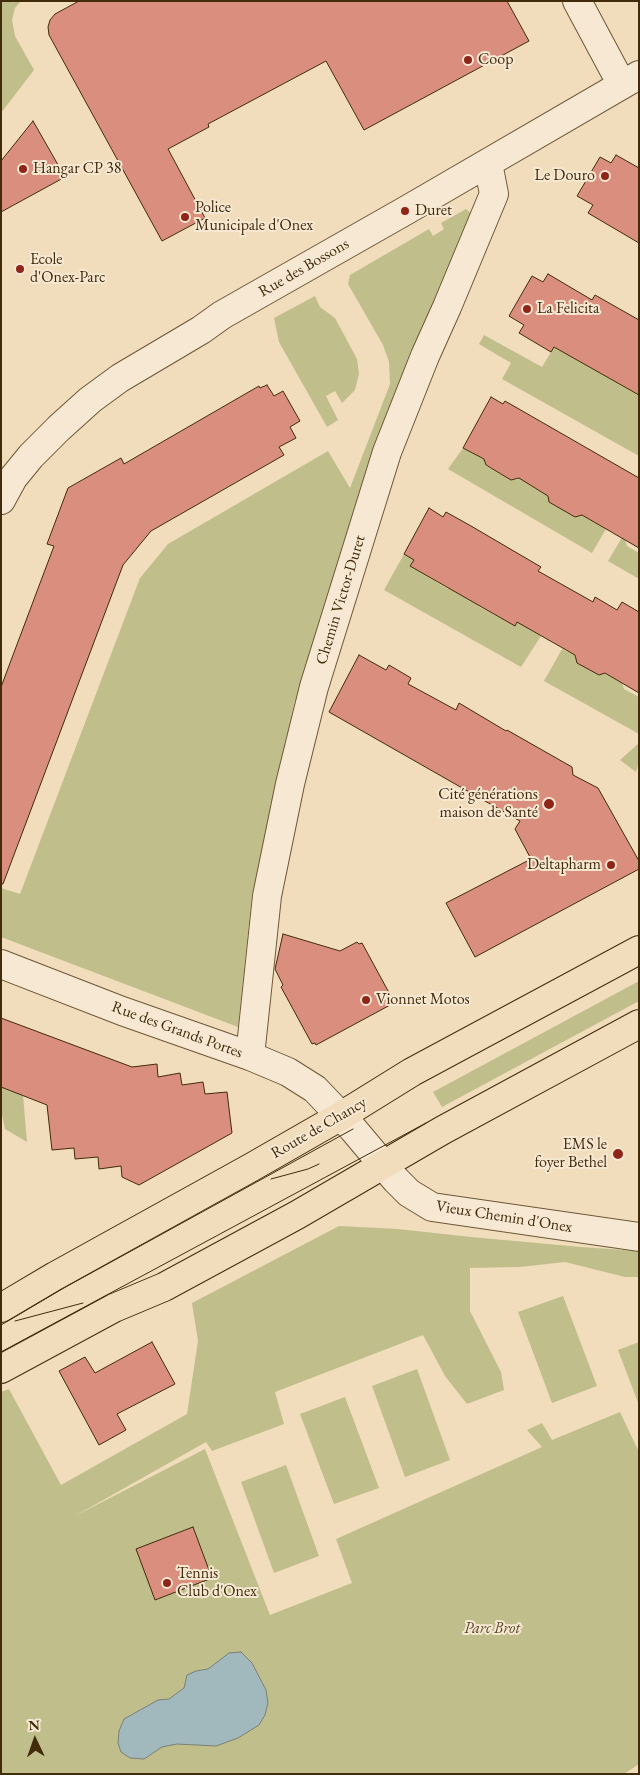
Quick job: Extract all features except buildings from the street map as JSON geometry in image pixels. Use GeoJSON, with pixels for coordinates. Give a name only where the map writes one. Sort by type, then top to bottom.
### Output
{"type":"FeatureCollection","features":[{"type":"Feature","properties":{"kind":"main road","name":"Route de Chancy"},"geometry":{"type":"LineString","coordinates":[[1,1308],[341,1116],[412,1072],[639,950]]}},
{"type":"Feature","properties":{"kind":"main road"},"geometry":{"type":"LineString","coordinates":[[1,1369],[114,1308],[164,1288],[297,1215],[443,1130],[639,1024]]}},
{"type":"Feature","properties":{"kind":"street"},"geometry":{"type":"LineString","coordinates":[[577,1],[630,80]]}},
{"type":"Feature","properties":{"kind":"street","name":"Rue des Bossons"},"geometry":{"type":"LineString","coordinates":[[1,500],[13,478],[31,456],[90,400],[120,378],[201,330],[222,315],[630,80]]}},
{"type":"Feature","properties":{"kind":"street","name":"Chemin Victor-Duret"},"geometry":{"type":"LineString","coordinates":[[250,1056],[267,896],[290,784],[314,687],[387,452],[425,356],[451,299],[494,194],[494,186],[488,163]]}},
{"type":"Feature","properties":{"kind":"street","name":"Rue des Grands Portes"},"geometry":{"type":"LineString","coordinates":[[1,964],[122,1011],[250,1056],[288,1072],[315,1089],[384,1165]]}},
{"type":"Feature","properties":{"kind":"street","name":"Vieux Chemin d'Onex"},"geometry":{"type":"LineString","coordinates":[[384,1165],[409,1193],[432,1207],[639,1237]]}},
{"type":"Feature","properties":{"kind":"green space"},"geometry":{"type":"Polygon","coordinates":[[[1,1],[21,1],[15,8],[12,20],[15,36],[34,70],[1,113],[1,1]]]}},
{"type":"Feature","properties":{"kind":"green space"},"geometry":{"type":"Polygon","coordinates":[[[466,209],[473,215],[301,697],[295,700],[252,895],[238,1027],[1,937],[1,888],[20,894],[140,578],[168,544],[328,451],[350,488],[390,384],[389,362],[383,345],[348,284],[350,275],[429,229],[433,236],[444,229],[441,223],[466,209]]]}},
{"type":"Feature","properties":{"kind":"green space"},"geometry":{"type":"Polygon","coordinates":[[[315,296],[320,307],[335,318],[357,359],[359,374],[355,390],[342,403],[335,391],[326,396],[338,420],[327,427],[279,342],[274,318],[315,296]]]}},
{"type":"Feature","properties":{"kind":"green space"},"geometry":{"type":"Polygon","coordinates":[[[484,335],[542,367],[557,342],[572,357],[639,395],[639,456],[502,379],[511,363],[479,344],[484,335]]]}},
{"type":"Feature","properties":{"kind":"green space"},"geometry":{"type":"Polygon","coordinates":[[[463,448],[484,459],[486,466],[511,480],[519,479],[522,471],[530,476],[527,483],[548,496],[549,502],[575,517],[582,515],[606,529],[592,553],[448,469],[463,448]]]}},
{"type":"Feature","properties":{"kind":"green space"},"geometry":{"type":"Polygon","coordinates":[[[624,534],[628,537],[625,540],[627,546],[639,553],[639,579],[608,561],[624,534]]]}},
{"type":"Feature","properties":{"kind":"green space"},"geometry":{"type":"Polygon","coordinates":[[[404,554],[414,560],[410,566],[448,589],[452,581],[480,607],[515,626],[519,619],[524,626],[541,636],[521,667],[384,590],[404,554]]]}},
{"type":"Feature","properties":{"kind":"green space"},"geometry":{"type":"Polygon","coordinates":[[[562,649],[575,655],[578,663],[599,675],[605,673],[622,683],[624,689],[639,697],[639,734],[544,681],[562,649]]]}},
{"type":"Feature","properties":{"kind":"green space"},"geometry":{"type":"Polygon","coordinates":[[[639,743],[639,761],[636,772],[620,760],[639,743]]]}},
{"type":"Feature","properties":{"kind":"green space"},"geometry":{"type":"Polygon","coordinates":[[[639,981],[639,1001],[442,1107],[433,1092],[639,981]]]}},
{"type":"Feature","properties":{"kind":"green space"},"geometry":{"type":"Polygon","coordinates":[[[1,1087],[23,1095],[27,1142],[5,1129],[1,1110],[1,1087]]]}},
{"type":"Feature","properties":{"kind":"green space","name":"Parc Brot"},"geometry":{"type":"Polygon","coordinates":[[[339,1226],[398,1229],[639,1251],[639,1277],[625,1277],[565,1262],[520,1267],[470,1268],[470,1311],[501,1372],[504,1390],[467,1404],[445,1376],[423,1335],[275,1392],[284,1424],[212,1451],[206,1442],[75,1516],[205,1449],[270,1615],[352,1583],[336,1539],[542,1447],[527,1430],[542,1423],[552,1440],[620,1412],[639,1452],[639,1764],[624,1774],[1,1774],[1,1392],[9,1389],[61,1485],[187,1414],[198,1341],[192,1303],[339,1226]]]}},
{"type":"Feature","properties":{"kind":"green space"},"geometry":{"type":"Polygon","coordinates":[[[563,1296],[597,1386],[552,1403],[518,1312],[563,1296]]]}},
{"type":"Feature","properties":{"kind":"green space"},"geometry":{"type":"Polygon","coordinates":[[[639,1342],[639,1405],[618,1350],[639,1342]]]}},
{"type":"Feature","properties":{"kind":"green space"},"geometry":{"type":"Polygon","coordinates":[[[417,1369],[450,1460],[405,1477],[372,1386],[417,1369]]]}},
{"type":"Feature","properties":{"kind":"green space"},"geometry":{"type":"Polygon","coordinates":[[[345,1397],[379,1488],[334,1504],[300,1414],[345,1397]]]}},
{"type":"Feature","properties":{"kind":"green space"},"geometry":{"type":"Polygon","coordinates":[[[286,1465],[319,1556],[274,1573],[241,1482],[286,1465]]]}},
{"type":"Feature","properties":{"kind":"water"},"geometry":{"type":"Polygon","coordinates":[[[241,1652],[252,1663],[266,1690],[268,1703],[265,1715],[259,1725],[238,1738],[216,1746],[177,1744],[162,1747],[144,1759],[130,1758],[121,1752],[118,1743],[119,1731],[124,1719],[158,1700],[169,1699],[184,1688],[187,1675],[208,1669],[229,1653],[241,1652]]]}},
{"type":"Feature","properties":{"kind":"tram line"},"geometry":{"type":"LineString","coordinates":[[1,1352],[426,1123]]}},
{"type":"Feature","properties":{"kind":"tram line"},"geometry":{"type":"LineString","coordinates":[[1,1325],[62,1289],[353,1129]]}},
{"type":"Feature","properties":{"kind":"tram line"},"geometry":{"type":"LineString","coordinates":[[271,1179],[319,1164]]}},
{"type":"Feature","properties":{"kind":"tram line"},"geometry":{"type":"LineString","coordinates":[[15,1321],[83,1303]]}},
{"type":"Feature","properties":{"kind":"place","name":"Coop"},"geometry":{"type":"Point","coordinates":[468,60]}},
{"type":"Feature","properties":{"kind":"place","name":"Hangar CP 38"},"geometry":{"type":"Point","coordinates":[23,169]}},
{"type":"Feature","properties":{"kind":"place","name":"Le Douro"},"geometry":{"type":"Point","coordinates":[605,176]}},
{"type":"Feature","properties":{"kind":"place","name":"Duret"},"geometry":{"type":"Point","coordinates":[405,211]}},
{"type":"Feature","properties":{"kind":"place","name":"Police Municipale d'Onex"},"geometry":{"type":"Point","coordinates":[185,217]}},
{"type":"Feature","properties":{"kind":"place","name":"Ecole d'Onex-Parc"},"geometry":{"type":"Point","coordinates":[20,269]}},
{"type":"Feature","properties":{"kind":"place","name":"La Felicita"},"geometry":{"type":"Point","coordinates":[527,309]}},
{"type":"Feature","properties":{"kind":"place","name":"Cité générations maison de Santé"},"geometry":{"type":"Point","coordinates":[549,804]}},
{"type":"Feature","properties":{"kind":"place","name":"Deltapharm"},"geometry":{"type":"Point","coordinates":[611,865]}},
{"type":"Feature","properties":{"kind":"place","name":"Vionnet Motos"},"geometry":{"type":"Point","coordinates":[366,1000]}},
{"type":"Feature","properties":{"kind":"place","name":"EMS le foyer Bethel"},"geometry":{"type":"Point","coordinates":[618,1154]}},
{"type":"Feature","properties":{"kind":"place","name":"Tennis Club d'Onex"},"geometry":{"type":"Point","coordinates":[167,1583]}}]}
